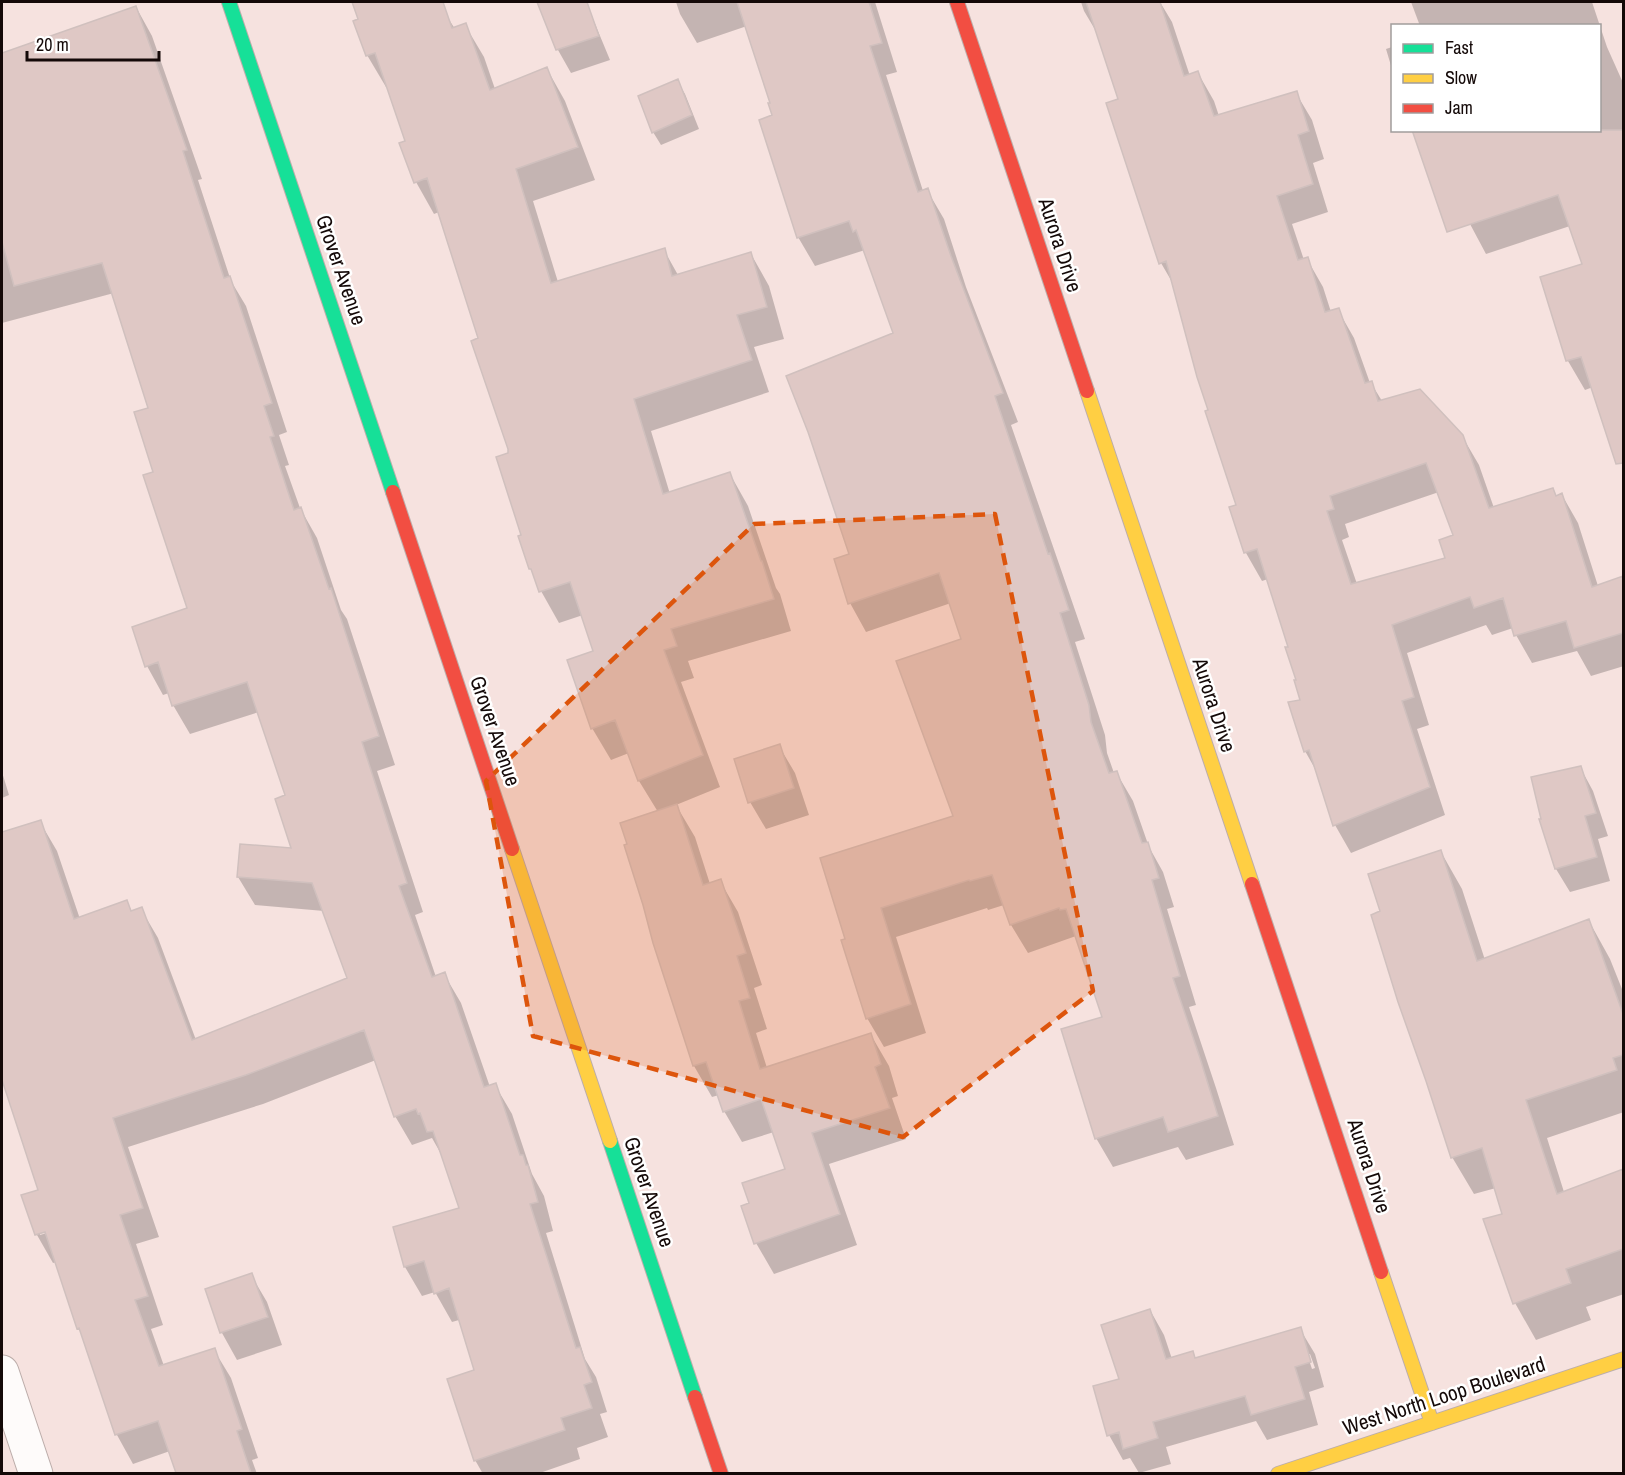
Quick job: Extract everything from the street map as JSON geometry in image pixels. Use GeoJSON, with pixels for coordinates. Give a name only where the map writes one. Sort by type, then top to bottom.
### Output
{"type":"FeatureCollection","features":[{"type":"Feature","properties":{"kind":"street","name":"Grover Avenue"},"geometry":{"type":"LineString","coordinates":[[229,2],[721,1473]]}},
{"type":"Feature","properties":{"kind":"street","name":"Aurora Drive"},"geometry":{"type":"LineString","coordinates":[[957,2],[1432,1423]]}},
{"type":"Feature","properties":{"kind":"street","name":"West North Loop Boulevard"},"geometry":{"type":"LineString","coordinates":[[1278,1473],[1623,1359]]}},
{"type":"Feature","properties":{"kind":"street"},"geometry":{"type":"LineString","coordinates":[[2,1372],[36,1473]]}},
{"type":"Feature","properties":{"kind":"highlighted area"},"geometry":{"type":"Polygon","coordinates":[[[995,514],[1093,991],[903,1137],[533,1036],[486,781],[754,524],[995,514]]]}},
{"type":"Feature","properties":{"kind":"building"},"geometry":{"type":"Polygon","coordinates":[[[352,2],[443,2],[452,28],[466,23],[490,90],[547,67],[578,147],[516,169],[551,283],[665,248],[672,276],[751,252],[767,307],[737,315],[752,360],[634,399],[663,494],[730,472],[774,599],[671,629],[677,646],[664,650],[703,755],[638,781],[615,720],[591,729],[567,660],[593,651],[570,582],[539,592],[531,569],[529,569],[518,536],[521,535],[496,457],[508,453],[508,449],[471,341],[478,338],[427,178],[414,183],[399,143],[405,141],[375,53],[366,56],[353,21],[358,19],[352,2]]]}},
{"type":"Feature","properties":{"kind":"building"},"geometry":{"type":"Polygon","coordinates":[[[537,2],[587,2],[599,36],[556,50],[537,2]]]}},
{"type":"Feature","properties":{"kind":"building"},"geometry":{"type":"Polygon","coordinates":[[[737,2],[869,2],[882,43],[870,46],[918,192],[928,188],[1003,393],[995,396],[1069,610],[1060,613],[1089,705],[1091,722],[1109,773],[1117,771],[1142,843],[1148,842],[1159,878],[1152,880],[1180,976],[1173,978],[1218,1116],[1168,1132],[1163,1117],[1095,1139],[1061,1029],[1102,1017],[1066,909],[1060,910],[1059,908],[1010,925],[992,875],[881,908],[911,1004],[866,1019],[841,940],[845,939],[820,858],[953,816],[896,661],[961,639],[939,573],[848,604],[834,559],[849,554],[808,432],[786,376],[893,333],[856,230],[853,232],[849,221],[797,238],[759,120],[772,115],[768,103],[770,103],[737,2]]]}},
{"type":"Feature","properties":{"kind":"building"},"geometry":{"type":"Polygon","coordinates":[[[1086,2],[1160,2],[1184,76],[1198,71],[1214,116],[1297,91],[1309,131],[1298,135],[1313,184],[1277,196],[1298,260],[1308,257],[1325,312],[1339,308],[1365,383],[1372,381],[1378,401],[1420,389],[1463,435],[1489,508],[1553,488],[1556,496],[1562,493],[1592,587],[1623,576],[1623,633],[1574,648],[1566,621],[1514,636],[1503,598],[1474,608],[1470,597],[1392,625],[1414,697],[1402,701],[1430,787],[1333,826],[1309,750],[1304,752],[1288,702],[1300,700],[1285,647],[1288,647],[1257,549],[1244,553],[1229,507],[1236,505],[1205,411],[1208,410],[1166,261],[1159,264],[1106,103],[1118,99],[1086,2]],[[1426,463],[1330,496],[1334,509],[1327,511],[1351,584],[1445,558],[1439,540],[1453,535],[1426,463]]]}},
{"type":"Feature","properties":{"kind":"building"},"geometry":{"type":"Polygon","coordinates":[[[136,6],[187,150],[183,151],[224,278],[230,276],[272,403],[264,406],[274,436],[270,437],[294,510],[301,507],[329,589],[331,588],[379,736],[362,742],[407,883],[399,886],[432,977],[445,972],[484,1087],[496,1083],[520,1155],[523,1155],[528,1165],[538,1202],[530,1204],[576,1348],[580,1347],[592,1382],[584,1385],[592,1408],[561,1418],[565,1430],[474,1461],[447,1379],[474,1370],[449,1288],[434,1294],[424,1261],[404,1267],[393,1227],[459,1208],[433,1131],[427,1132],[420,1113],[418,1114],[416,1109],[394,1117],[364,1030],[246,1075],[113,1118],[143,1208],[120,1215],[148,1296],[135,1300],[159,1366],[215,1348],[242,1429],[237,1431],[251,1473],[176,1473],[158,1421],[115,1435],[45,1232],[35,1235],[21,1195],[38,1190],[2,1080],[2,832],[41,820],[74,919],[127,900],[131,911],[142,907],[192,1040],[347,978],[312,883],[237,877],[240,844],[291,848],[275,799],[285,795],[247,682],[172,706],[158,662],[145,667],[132,627],[187,608],[143,475],[153,472],[134,412],[148,408],[102,263],[14,286],[2,242],[2,53],[136,6]]]}},
{"type":"Feature","properties":{"kind":"building"},"geometry":{"type":"Polygon","coordinates":[[[678,79],[692,115],[652,133],[638,96],[678,79]]]}},
{"type":"Feature","properties":{"kind":"building"},"geometry":{"type":"Polygon","coordinates":[[[1623,130],[1623,463],[1616,464],[1581,357],[1566,361],[1540,277],[1582,264],[1558,195],[1447,232],[1413,132],[1623,130]]]}},
{"type":"Feature","properties":{"kind":"building"},"geometry":{"type":"Polygon","coordinates":[[[780,744],[794,788],[748,803],[734,759],[780,744]]]}},
{"type":"Feature","properties":{"kind":"building"},"geometry":{"type":"Polygon","coordinates":[[[1581,766],[1596,813],[1585,816],[1597,857],[1555,869],[1539,819],[1541,819],[1531,777],[1581,766]]]}},
{"type":"Feature","properties":{"kind":"building"},"geometry":{"type":"Polygon","coordinates":[[[677,804],[703,885],[721,879],[746,953],[737,956],[750,998],[739,1001],[760,1069],[871,1033],[881,1064],[875,1067],[890,1108],[812,1133],[840,1214],[754,1244],[741,1206],[749,1203],[742,1183],[785,1169],[761,1099],[723,1112],[706,1062],[693,1066],[653,943],[624,845],[627,844],[620,823],[677,804]]]}},
{"type":"Feature","properties":{"kind":"building"},"geometry":{"type":"Polygon","coordinates":[[[1441,850],[1477,961],[1589,919],[1623,1014],[1623,1055],[1613,1058],[1617,1070],[1526,1100],[1557,1194],[1623,1169],[1623,1249],[1566,1269],[1571,1283],[1513,1304],[1483,1219],[1502,1214],[1482,1148],[1451,1158],[1371,915],[1380,911],[1368,874],[1441,850]]]}},
{"type":"Feature","properties":{"kind":"building"},"geometry":{"type":"Polygon","coordinates":[[[252,1273],[268,1317],[220,1333],[205,1289],[252,1273]]]}},
{"type":"Feature","properties":{"kind":"building"},"geometry":{"type":"Polygon","coordinates":[[[1150,1309],[1166,1359],[1193,1351],[1195,1358],[1301,1327],[1311,1362],[1295,1367],[1305,1399],[1251,1415],[1245,1396],[1153,1422],[1158,1438],[1123,1449],[1119,1432],[1107,1436],[1093,1386],[1119,1379],[1101,1325],[1150,1309]]]}},
{"type":"Feature","properties":{"kind":"traffic: fast"},"geometry":{"type":"LineString","coordinates":[[229,2],[393,492]]}},
{"type":"Feature","properties":{"kind":"traffic: fast"},"geometry":{"type":"LineString","coordinates":[[610,1141],[695,1397]]}},
{"type":"Feature","properties":{"kind":"traffic: slow"},"geometry":{"type":"LineString","coordinates":[[1087,391],[1252,884]]}},
{"type":"Feature","properties":{"kind":"traffic: slow"},"geometry":{"type":"LineString","coordinates":[[512,849],[610,1141]]}},
{"type":"Feature","properties":{"kind":"traffic: slow"},"geometry":{"type":"LineString","coordinates":[[1381,1272],[1432,1423]]}},
{"type":"Feature","properties":{"kind":"traffic: slow"},"geometry":{"type":"LineString","coordinates":[[1278,1474],[1624,1359]]}},
{"type":"Feature","properties":{"kind":"traffic: jam"},"geometry":{"type":"LineString","coordinates":[[957,2],[1087,391]]}},
{"type":"Feature","properties":{"kind":"traffic: jam"},"geometry":{"type":"LineString","coordinates":[[393,492],[512,849]]}},
{"type":"Feature","properties":{"kind":"traffic: jam"},"geometry":{"type":"LineString","coordinates":[[1252,884],[1381,1272]]}},
{"type":"Feature","properties":{"kind":"traffic: jam"},"geometry":{"type":"LineString","coordinates":[[695,1397],[721,1474]]}}]}
